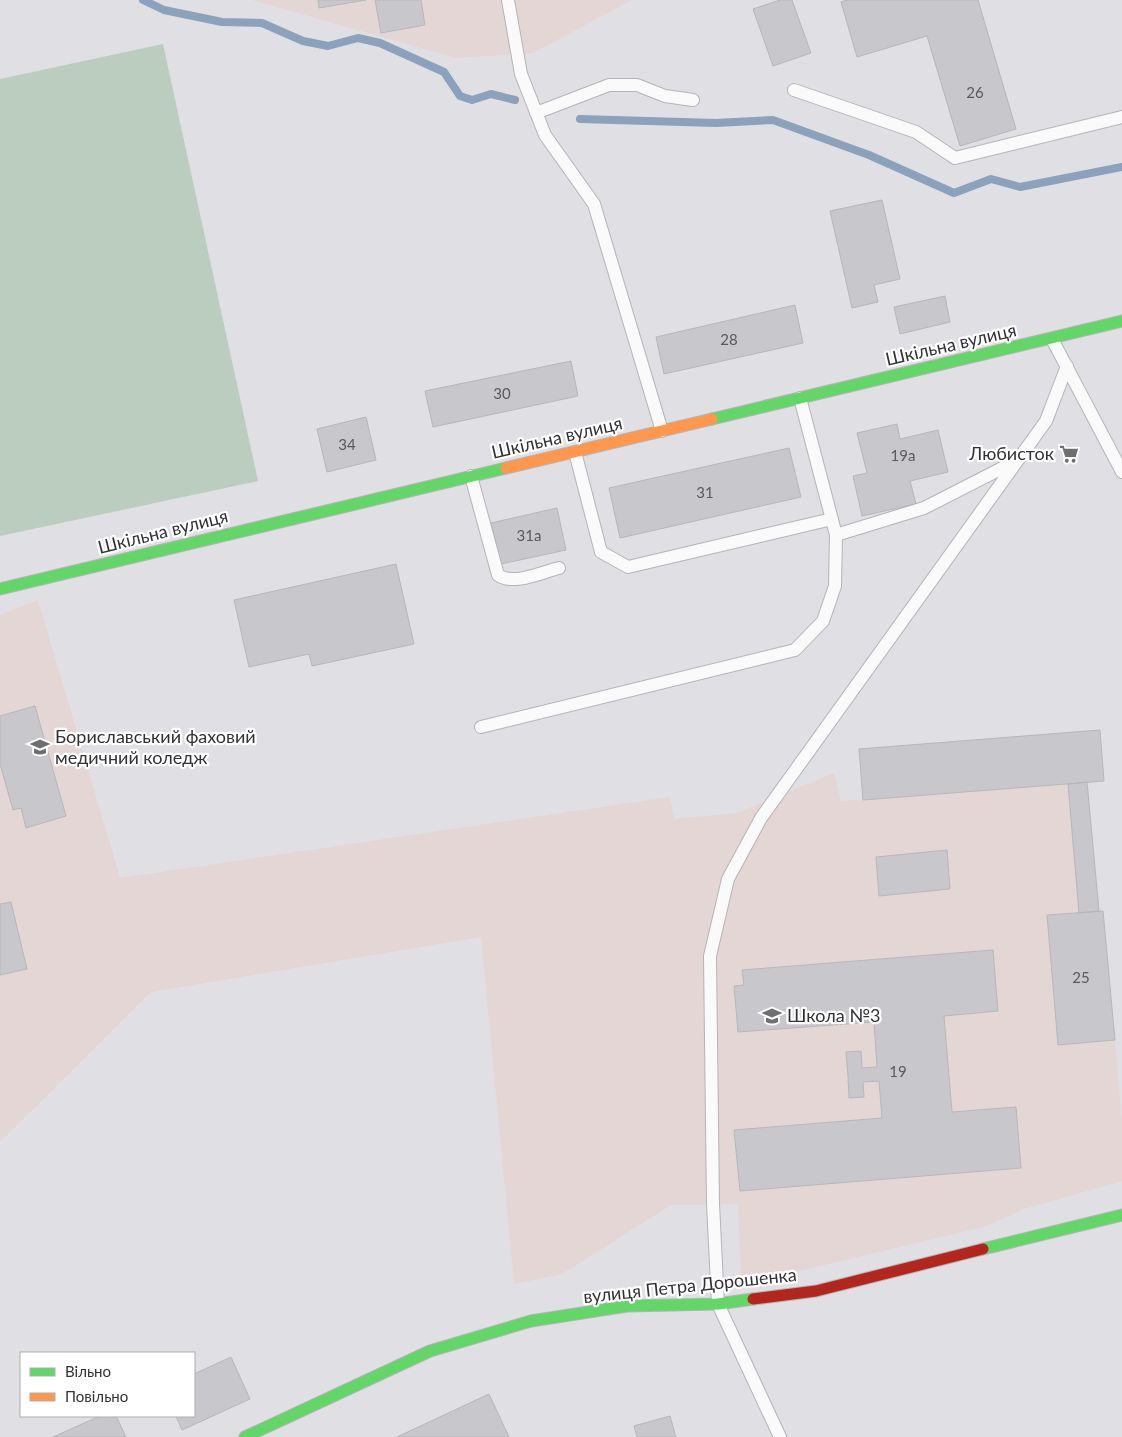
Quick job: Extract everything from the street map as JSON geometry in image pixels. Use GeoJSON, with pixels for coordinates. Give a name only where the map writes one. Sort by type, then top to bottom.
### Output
{"type":"FeatureCollection","features":[{"type":"Feature","properties":{"kind":"street","name":"Шкільна вулиця"},"geometry":{"type":"LineString","coordinates":[[0,589],[1122,321]]}},
{"type":"Feature","properties":{"kind":"street","name":"вулиця Петра Дорошенка"},"geometry":{"type":"LineString","coordinates":[[245,1437],[430,1351],[531,1321],[627,1306],[718,1304],[816,1291],[1122,1215]]}},
{"type":"Feature","properties":{"kind":"lane"},"geometry":{"type":"LineString","coordinates":[[508,0],[521,74],[545,135],[594,204],[662,431]]}},
{"type":"Feature","properties":{"kind":"lane"},"geometry":{"type":"LineString","coordinates":[[536,113],[609,85],[637,85],[665,96],[693,100]]}},
{"type":"Feature","properties":{"kind":"lane"},"geometry":{"type":"LineString","coordinates":[[794,90],[916,132],[955,158],[1122,117]]}},
{"type":"Feature","properties":{"kind":"lane"},"geometry":{"type":"LineString","coordinates":[[1052,339],[1122,472]]}},
{"type":"Feature","properties":{"kind":"lane"},"geometry":{"type":"LineString","coordinates":[[780,1437],[718,1304],[713,1194],[710,956],[728,880],[762,818],[1046,421],[1066,366]]}},
{"type":"Feature","properties":{"kind":"lane"},"geometry":{"type":"LineString","coordinates":[[481,727],[795,650],[823,621],[835,586],[836,535],[800,398]]}},
{"type":"Feature","properties":{"kind":"lane"},"geometry":{"type":"LineString","coordinates":[[575,452],[601,552],[628,567],[832,520]]}},
{"type":"Feature","properties":{"kind":"lane"},"geometry":{"type":"LineString","coordinates":[[836,535],[924,508],[1018,460]]}},
{"type":"Feature","properties":{"kind":"lane"},"geometry":{"type":"LineString","coordinates":[[471,476],[498,575],[509,580],[559,568]]}},
{"type":"Feature","properties":{"kind":"shaded area"},"geometry":{"type":"Polygon","coordinates":[[[252,0],[632,0],[533,53],[456,58],[252,0]]]}},
{"type":"Feature","properties":{"kind":"shaded area","name":"Школа №3"},"geometry":{"type":"Polygon","coordinates":[[[38,600],[120,878],[670,797],[674,819],[737,813],[834,773],[841,801],[1068,784],[1079,913],[1047,915],[1058,1045],[1115,1040],[1122,1123],[1122,1181],[1024,1209],[987,1226],[766,1279],[745,1279],[741,1273],[738,1204],[671,1205],[562,1274],[514,1284],[481,937],[151,992],[0,1142],[0,615],[38,600]]]}},
{"type":"Feature","properties":{"kind":"green space"},"geometry":{"type":"Polygon","coordinates":[[[163,44],[258,481],[0,536],[0,79],[163,44]]]}},
{"type":"Feature","properties":{"kind":"building"},"geometry":{"type":"Polygon","coordinates":[[[318,0],[366,0],[319,8],[318,0]]]}},
{"type":"Feature","properties":{"kind":"building"},"geometry":{"type":"Polygon","coordinates":[[[375,0],[421,0],[425,25],[381,33],[375,0]]]}},
{"type":"Feature","properties":{"kind":"building"},"geometry":{"type":"Polygon","coordinates":[[[780,0],[792,0],[811,53],[773,66],[753,9],[780,0]]]}},
{"type":"Feature","properties":{"kind":"building"},"geometry":{"type":"Polygon","coordinates":[[[847,0],[978,0],[1016,129],[960,146],[927,36],[857,57],[841,2],[847,0]]]}},
{"type":"Feature","properties":{"kind":"building"},"geometry":{"type":"Polygon","coordinates":[[[882,200],[900,279],[874,285],[878,302],[852,308],[830,211],[882,200]]]}},
{"type":"Feature","properties":{"kind":"building"},"geometry":{"type":"Polygon","coordinates":[[[945,296],[950,322],[900,334],[894,307],[945,296]]]}},
{"type":"Feature","properties":{"kind":"building"},"geometry":{"type":"Polygon","coordinates":[[[795,305],[803,343],[664,374],[656,337],[795,305]]]}},
{"type":"Feature","properties":{"kind":"building"},"geometry":{"type":"Polygon","coordinates":[[[571,361],[578,396],[433,427],[425,391],[571,361]]]}},
{"type":"Feature","properties":{"kind":"building"},"geometry":{"type":"Polygon","coordinates":[[[366,417],[376,460],[327,472],[317,429],[366,417]]]}},
{"type":"Feature","properties":{"kind":"building"},"geometry":{"type":"Polygon","coordinates":[[[897,424],[900,439],[938,430],[948,472],[910,481],[916,504],[862,516],[853,476],[867,473],[857,433],[897,424]]]}},
{"type":"Feature","properties":{"kind":"building"},"geometry":{"type":"Polygon","coordinates":[[[789,448],[801,497],[620,538],[609,488],[789,448]]]}},
{"type":"Feature","properties":{"kind":"building"},"geometry":{"type":"Polygon","coordinates":[[[557,508],[566,550],[501,564],[491,523],[557,508]]]}},
{"type":"Feature","properties":{"kind":"building"},"geometry":{"type":"Polygon","coordinates":[[[396,564],[414,644],[312,666],[309,654],[249,667],[234,600],[396,564]]]}},
{"type":"Feature","properties":{"kind":"building"},"geometry":{"type":"Polygon","coordinates":[[[35,706],[66,816],[26,828],[21,808],[13,810],[0,764],[0,716],[35,706]]]}},
{"type":"Feature","properties":{"kind":"building"},"geometry":{"type":"Polygon","coordinates":[[[1100,730],[1104,781],[863,800],[859,749],[1100,730]]]}},
{"type":"Feature","properties":{"kind":"building"},"geometry":{"type":"Polygon","coordinates":[[[1087,782],[1099,911],[1079,913],[1068,784],[1087,782]]]}},
{"type":"Feature","properties":{"kind":"building"},"geometry":{"type":"Polygon","coordinates":[[[947,850],[950,889],[879,896],[876,857],[947,850]]]}},
{"type":"Feature","properties":{"kind":"building"},"geometry":{"type":"Polygon","coordinates":[[[11,902],[27,969],[0,975],[0,904],[11,902]]]}},
{"type":"Feature","properties":{"kind":"building"},"geometry":{"type":"Polygon","coordinates":[[[1103,911],[1115,1040],[1058,1045],[1047,915],[1103,911]]]}},
{"type":"Feature","properties":{"kind":"building"},"geometry":{"type":"Polygon","coordinates":[[[993,950],[998,1011],[944,1016],[952,1112],[1016,1107],[1021,1168],[740,1191],[734,1130],[882,1118],[879,1081],[863,1082],[864,1097],[849,1098],[846,1052],[861,1051],[862,1068],[877,1067],[874,1022],[738,1032],[734,986],[744,985],[742,970],[993,950]]]}},
{"type":"Feature","properties":{"kind":"building"},"geometry":{"type":"Polygon","coordinates":[[[231,1357],[250,1399],[182,1430],[176,1417],[195,1417],[195,1374],[231,1357]]]}},
{"type":"Feature","properties":{"kind":"building"},"geometry":{"type":"Polygon","coordinates":[[[489,1394],[509,1437],[397,1437],[489,1394]]]}},
{"type":"Feature","properties":{"kind":"building"},"geometry":{"type":"Polygon","coordinates":[[[670,1416],[676,1437],[637,1437],[634,1426],[670,1416]]]}},
{"type":"Feature","properties":{"kind":"building"},"geometry":{"type":"Polygon","coordinates":[[[98,1417],[116,1417],[126,1437],[53,1437],[98,1417]]]}},
{"type":"Feature","properties":{"kind":"waterway"},"geometry":{"type":"LineString","coordinates":[[143,0],[164,10],[222,22],[262,23],[303,41],[328,46],[358,38],[380,43],[444,72],[460,96],[472,100],[491,94],[515,100]]}},
{"type":"Feature","properties":{"kind":"waterway"},"geometry":{"type":"LineString","coordinates":[[580,119],[716,123],[773,120],[869,155],[954,193],[991,179],[1020,187],[1122,167]]}},
{"type":"Feature","properties":{"kind":"traffic: fast"},"geometry":{"type":"LineString","coordinates":[[712,419],[1122,321]]}},
{"type":"Feature","properties":{"kind":"traffic: fast"},"geometry":{"type":"LineString","coordinates":[[0,589],[506,468]]}},
{"type":"Feature","properties":{"kind":"traffic: fast"},"geometry":{"type":"LineString","coordinates":[[983,1249],[1122,1215]]}},
{"type":"Feature","properties":{"kind":"traffic: fast"},"geometry":{"type":"LineString","coordinates":[[245,1437],[430,1351],[531,1321],[627,1306],[718,1304],[753,1299]]}},
{"type":"Feature","properties":{"kind":"traffic: slow"},"geometry":{"type":"LineString","coordinates":[[506,468],[712,419]]}},
{"type":"Feature","properties":{"kind":"traffic: jam"},"geometry":{"type":"LineString","coordinates":[[753,1299],[816,1291],[983,1249]]}},
{"type":"Feature","properties":{"kind":"place","name":"Любисток"},"geometry":{"type":"Point","coordinates":[1069,454]}},
{"type":"Feature","properties":{"kind":"place","name":"Бориславський фаховий медичний коледж"},"geometry":{"type":"Point","coordinates":[40,747]}},
{"type":"Feature","properties":{"kind":"place","name":"Школа №3"},"geometry":{"type":"Point","coordinates":[772,1016]}}]}
